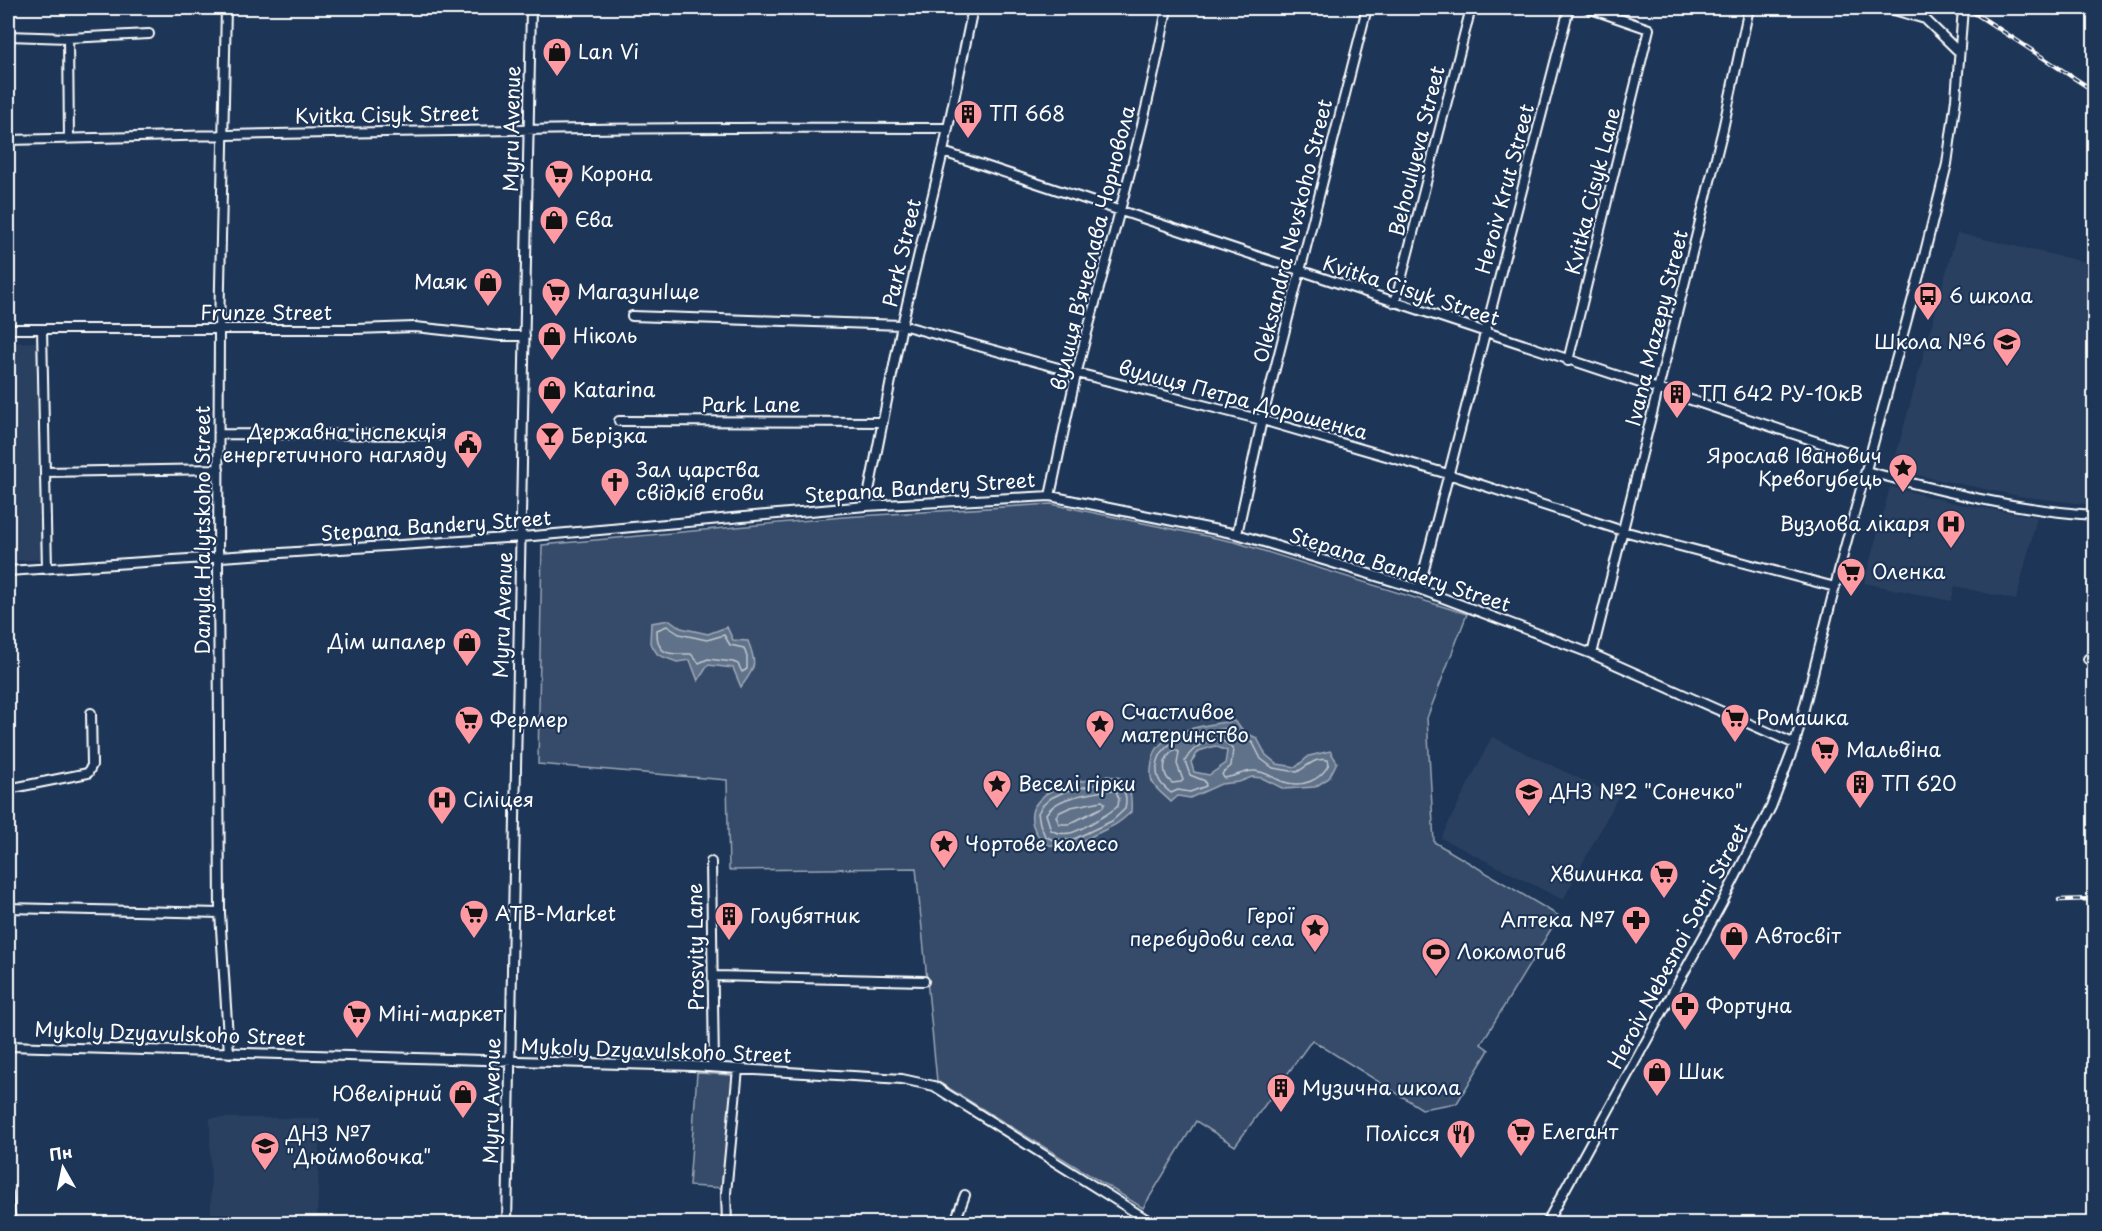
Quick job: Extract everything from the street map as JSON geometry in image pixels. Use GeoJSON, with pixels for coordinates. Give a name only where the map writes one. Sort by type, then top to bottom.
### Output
{"type":"FeatureCollection","features":[{"type":"Feature","properties":{"kind":"street","name":"Danyla Halytskoho Street"},"geometry":{"type":"LineString","coordinates":[[226,8],[219,330],[218,559],[220,913],[229,1053]]}},
{"type":"Feature","properties":{"kind":"street","name":"Myru Avenue"},"geometry":{"type":"LineString","coordinates":[[507,1224],[531,8]]}},
{"type":"Feature","properties":{"kind":"street","name":"Park Street"},"geometry":{"type":"LineString","coordinates":[[866,506],[902,325],[943,152],[973,8]]}},
{"type":"Feature","properties":{"kind":"street","name":"вулиця Вʼячеслава Чорновола"},"geometry":{"type":"LineString","coordinates":[[1050,496],[1077,373],[1120,212],[1167,8]]}},
{"type":"Feature","properties":{"kind":"street","name":"Oleksandra Nevskoho Street"},"geometry":{"type":"LineString","coordinates":[[1237,534],[1262,420],[1367,8]]}},
{"type":"Feature","properties":{"kind":"street","name":"Behoulyeva Street"},"geometry":{"type":"LineString","coordinates":[[1395,303],[1471,8]]}},
{"type":"Feature","properties":{"kind":"street","name":"Heroiv Krut Street"},"geometry":{"type":"LineString","coordinates":[[1419,589],[1569,8]]}},
{"type":"Feature","properties":{"kind":"street","name":"Kvitka Cisyk Lane"},"geometry":{"type":"LineString","coordinates":[[1568,361],[1649,29],[1588,8]]}},
{"type":"Feature","properties":{"kind":"street","name":"Ivana Mazepy Street"},"geometry":{"type":"LineString","coordinates":[[1592,654],[1724,129],[1749,8]]}},
{"type":"Feature","properties":{"kind":"street"},"geometry":{"type":"LineString","coordinates":[[1887,8],[1925,20],[1959,52]]}},
{"type":"Feature","properties":{"kind":"street","name":"Heroiv Nebesnoi Sotni Street"},"geometry":{"type":"LineString","coordinates":[[1546,1224],[1722,903],[1771,807],[1795,744],[1947,164],[1956,99],[1963,8]]}},
{"type":"Feature","properties":{"kind":"street"},"geometry":{"type":"LineString","coordinates":[[8,36],[68,38],[149,34]]}},
{"type":"Feature","properties":{"kind":"street"},"geometry":{"type":"LineString","coordinates":[[68,38],[69,139]]}},
{"type":"Feature","properties":{"kind":"street","name":"Kvitka Cisyk Street"},"geometry":{"type":"LineString","coordinates":[[8,140],[723,126],[948,128]]}},
{"type":"Feature","properties":{"kind":"street","name":"Kvitka Cisyk Street"},"geometry":{"type":"LineString","coordinates":[[943,152],[1869,459]]}},
{"type":"Feature","properties":{"kind":"street","name":"вулиця Петра Дорошенка"},"geometry":{"type":"LineString","coordinates":[[632,316],[902,325],[1262,420],[1448,474],[1623,531],[1835,587]]}},
{"type":"Feature","properties":{"kind":"street","name":"Frunze Street"},"geometry":{"type":"LineString","coordinates":[[8,329],[219,330],[415,327],[500,336],[525,336]]}},
{"type":"Feature","properties":{"kind":"street"},"geometry":{"type":"LineString","coordinates":[[42,329],[47,569]]}},
{"type":"Feature","properties":{"kind":"street","name":"Park Lane"},"geometry":{"type":"LineString","coordinates":[[619,421],[883,422]]}},
{"type":"Feature","properties":{"kind":"street"},"geometry":{"type":"LineString","coordinates":[[220,434],[439,435]]}},
{"type":"Feature","properties":{"kind":"street"},"geometry":{"type":"LineString","coordinates":[[45,472],[219,469]]}},
{"type":"Feature","properties":{"kind":"street"},"geometry":{"type":"LineString","coordinates":[[1866,471],[1958,494],[2051,511],[2094,515]]}},
{"type":"Feature","properties":{"kind":"street","name":"Stepana Bandery Street"},"geometry":{"type":"LineString","coordinates":[[8,571],[218,559],[522,537],[866,506],[1050,496],[1237,534],[1419,589],[1592,654],[1795,744]]}},
{"type":"Feature","properties":{"kind":"street"},"geometry":{"type":"LineString","coordinates":[[8,789],[88,773],[92,765],[91,713]]}},
{"type":"Feature","properties":{"kind":"street","name":"Prosvity Lane"},"geometry":{"type":"LineString","coordinates":[[711,862],[714,1067]]}},
{"type":"Feature","properties":{"kind":"street"},"geometry":{"type":"LineString","coordinates":[[8,908],[220,913]]}},
{"type":"Feature","properties":{"kind":"street"},"geometry":{"type":"LineString","coordinates":[[714,976],[924,981]]}},
{"type":"Feature","properties":{"kind":"street","name":"Mykoly Dzyavulskoho Street"},"geometry":{"type":"LineString","coordinates":[[8,1046],[714,1067],[902,1079],[934,1086],[1154,1224]]}},
{"type":"Feature","properties":{"kind":"street"},"geometry":{"type":"LineString","coordinates":[[727,1224],[726,1193],[738,1069]]}},
{"type":"Feature","properties":{"kind":"street"},"geometry":{"type":"LineString","coordinates":[[8,1193],[11,1224]]}},
{"type":"Feature","properties":{"kind":"street"},"geometry":{"type":"LineString","coordinates":[[954,1224],[965,1195]]}},
{"type":"Feature","properties":{"kind":"shaded area","name":"Школа №6"},"geometry":{"type":"Polygon","coordinates":[[[1957,233],[2094,264],[2094,505],[2019,496],[1892,470],[1957,233]]]}},
{"type":"Feature","properties":{"kind":"shaded area"},"geometry":{"type":"Polygon","coordinates":[[[37,342],[44,559],[8,561],[8,343],[37,342]]]}},
{"type":"Feature","properties":{"kind":"shaded area","name":"Вузлова лікаря"},"geometry":{"type":"Polygon","coordinates":[[[1890,487],[1959,504],[2037,517],[2016,600],[1955,586],[1951,601],[1864,583],[1890,487]]]}},
{"type":"Feature","properties":{"kind":"shaded area"},"geometry":{"type":"Polygon","coordinates":[[[1051,504],[1235,542],[1467,614],[1427,718],[1434,842],[1559,916],[1481,1044],[1489,1050],[1457,1103],[1422,1109],[1312,1040],[1235,1146],[1196,1121],[1143,1208],[937,1081],[916,868],[729,870],[727,780],[538,764],[542,545],[843,517],[1051,504]]]}},
{"type":"Feature","properties":{"kind":"shaded area","name":"ДНЗ №2 \"Сонечко\""},"geometry":{"type":"Polygon","coordinates":[[[1492,737],[1618,797],[1563,900],[1441,838],[1492,737]]]}},
{"type":"Feature","properties":{"kind":"shaded area"},"geometry":{"type":"Polygon","coordinates":[[[697,1073],[731,1075],[734,1081],[724,1188],[689,1186],[697,1073]]]}},
{"type":"Feature","properties":{"kind":"shaded area","name":"ДНЗ №7 \"Дюймовочка\""},"geometry":{"type":"Polygon","coordinates":[[[210,1118],[320,1118],[317,1223],[211,1223],[210,1118]]]}},
{"type":"Feature","properties":{"kind":"water"},"geometry":{"type":"Polygon","coordinates":[[[670,620],[681,628],[708,634],[727,627],[733,640],[748,641],[754,665],[741,687],[733,668],[708,665],[698,681],[690,660],[677,662],[658,655],[650,643],[651,623],[670,620]]]}},
{"type":"Feature","properties":{"kind":"water"},"geometry":{"type":"Polygon","coordinates":[[[1234,721],[1246,733],[1257,738],[1266,755],[1277,764],[1296,767],[1309,756],[1330,751],[1337,762],[1329,778],[1315,787],[1284,789],[1262,778],[1252,777],[1239,782],[1221,784],[1190,798],[1178,796],[1171,802],[1151,780],[1152,762],[1163,742],[1197,727],[1234,721]],[[1215,746],[1199,751],[1191,762],[1194,772],[1209,775],[1225,764],[1227,751],[1215,746]]]}},
{"type":"Feature","properties":{"kind":"water"},"geometry":{"type":"Polygon","coordinates":[[[1107,776],[1122,778],[1125,782],[1130,794],[1131,812],[1115,825],[1065,847],[1053,846],[1039,837],[1033,826],[1032,815],[1040,799],[1062,786],[1107,776]]]}},
{"type":"Feature","properties":{"kind":"railway"},"geometry":{"type":"LineString","coordinates":[[1967,8],[2094,91]]}},
{"type":"Feature","properties":{"kind":"railway"},"geometry":{"type":"LineString","coordinates":[[2059,900],[2094,899]]}},
{"type":"Feature","properties":{"kind":"place","name":"Lan Vi"},"geometry":{"type":"Point","coordinates":[557,78]}},
{"type":"Feature","properties":{"kind":"place","name":"ТП 668"},"geometry":{"type":"Point","coordinates":[968,140]}},
{"type":"Feature","properties":{"kind":"place","name":"Корона"},"geometry":{"type":"Point","coordinates":[559,200]}},
{"type":"Feature","properties":{"kind":"place","name":"Єва"},"geometry":{"type":"Point","coordinates":[554,246]}},
{"type":"Feature","properties":{"kind":"place","name":"Маяк"},"geometry":{"type":"Point","coordinates":[488,308]}},
{"type":"Feature","properties":{"kind":"place","name":"МагазинІще"},"geometry":{"type":"Point","coordinates":[556,318]}},
{"type":"Feature","properties":{"kind":"place","name":"6 школа"},"geometry":{"type":"Point","coordinates":[1928,322]}},
{"type":"Feature","properties":{"kind":"place","name":"Ніколь"},"geometry":{"type":"Point","coordinates":[552,362]}},
{"type":"Feature","properties":{"kind":"place","name":"Школа №6"},"geometry":{"type":"Point","coordinates":[2007,368]}},
{"type":"Feature","properties":{"kind":"place","name":"Katarina"},"geometry":{"type":"Point","coordinates":[552,416]}},
{"type":"Feature","properties":{"kind":"place","name":"ТП 642 РУ-10кВ"},"geometry":{"type":"Point","coordinates":[1677,420]}},
{"type":"Feature","properties":{"kind":"place","name":"Берізка"},"geometry":{"type":"Point","coordinates":[550,462]}},
{"type":"Feature","properties":{"kind":"place","name":"Державна інспекція енергетичного нагляду"},"geometry":{"type":"Point","coordinates":[468,470]}},
{"type":"Feature","properties":{"kind":"place","name":"Ярослав Іванович Кревогубець"},"geometry":{"type":"Point","coordinates":[1903,494]}},
{"type":"Feature","properties":{"kind":"place","name":"Зал царства свідків єгови"},"geometry":{"type":"Point","coordinates":[615,508]}},
{"type":"Feature","properties":{"kind":"place","name":"Вузлова лікаря"},"geometry":{"type":"Point","coordinates":[1951,550]}},
{"type":"Feature","properties":{"kind":"place","name":"Оленка"},"geometry":{"type":"Point","coordinates":[1851,598]}},
{"type":"Feature","properties":{"kind":"place","name":"Дім шпалер"},"geometry":{"type":"Point","coordinates":[467,668]}},
{"type":"Feature","properties":{"kind":"place","name":"Ромашка"},"geometry":{"type":"Point","coordinates":[1735,744]}},
{"type":"Feature","properties":{"kind":"place","name":"Фермер"},"geometry":{"type":"Point","coordinates":[469,746]}},
{"type":"Feature","properties":{"kind":"place","name":"Счастливое материнство"},"geometry":{"type":"Point","coordinates":[1100,750]}},
{"type":"Feature","properties":{"kind":"place","name":"Мальвіна"},"geometry":{"type":"Point","coordinates":[1825,776]}},
{"type":"Feature","properties":{"kind":"place","name":"Веселі гірки"},"geometry":{"type":"Point","coordinates":[997,810]}},
{"type":"Feature","properties":{"kind":"place","name":"ТП 620"},"geometry":{"type":"Point","coordinates":[1860,810]}},
{"type":"Feature","properties":{"kind":"place","name":"ДНЗ №2 \"Сонечко\""},"geometry":{"type":"Point","coordinates":[1529,818]}},
{"type":"Feature","properties":{"kind":"place","name":"Сіліцея"},"geometry":{"type":"Point","coordinates":[442,826]}},
{"type":"Feature","properties":{"kind":"place","name":"Чортове колесо"},"geometry":{"type":"Point","coordinates":[944,870]}},
{"type":"Feature","properties":{"kind":"place","name":"Хвилинка"},"geometry":{"type":"Point","coordinates":[1664,900]}},
{"type":"Feature","properties":{"kind":"place","name":"ATB-Market"},"geometry":{"type":"Point","coordinates":[474,940]}},
{"type":"Feature","properties":{"kind":"place","name":"Голубятник"},"geometry":{"type":"Point","coordinates":[729,942]}},
{"type":"Feature","properties":{"kind":"place","name":"Аптека №7"},"geometry":{"type":"Point","coordinates":[1636,946]}},
{"type":"Feature","properties":{"kind":"place","name":"Герої перебудови села"},"geometry":{"type":"Point","coordinates":[1315,954]}},
{"type":"Feature","properties":{"kind":"place","name":"Автосвіт"},"geometry":{"type":"Point","coordinates":[1734,962]}},
{"type":"Feature","properties":{"kind":"place","name":"Локомотив"},"geometry":{"type":"Point","coordinates":[1436,978]}},
{"type":"Feature","properties":{"kind":"place","name":"Фортуна"},"geometry":{"type":"Point","coordinates":[1685,1032]}},
{"type":"Feature","properties":{"kind":"place","name":"Міні-маркет"},"geometry":{"type":"Point","coordinates":[357,1040]}},
{"type":"Feature","properties":{"kind":"place","name":"Шик"},"geometry":{"type":"Point","coordinates":[1657,1098]}},
{"type":"Feature","properties":{"kind":"place","name":"Музична школа"},"geometry":{"type":"Point","coordinates":[1281,1114]}},
{"type":"Feature","properties":{"kind":"place","name":"Ювелірний"},"geometry":{"type":"Point","coordinates":[463,1120]}},
{"type":"Feature","properties":{"kind":"place","name":"Елегант"},"geometry":{"type":"Point","coordinates":[1521,1158]}},
{"type":"Feature","properties":{"kind":"place","name":"Полісся"},"geometry":{"type":"Point","coordinates":[1461,1160]}},
{"type":"Feature","properties":{"kind":"place","name":"ДНЗ №7 \"Дюймовочка\""},"geometry":{"type":"Point","coordinates":[265,1172]}}]}
